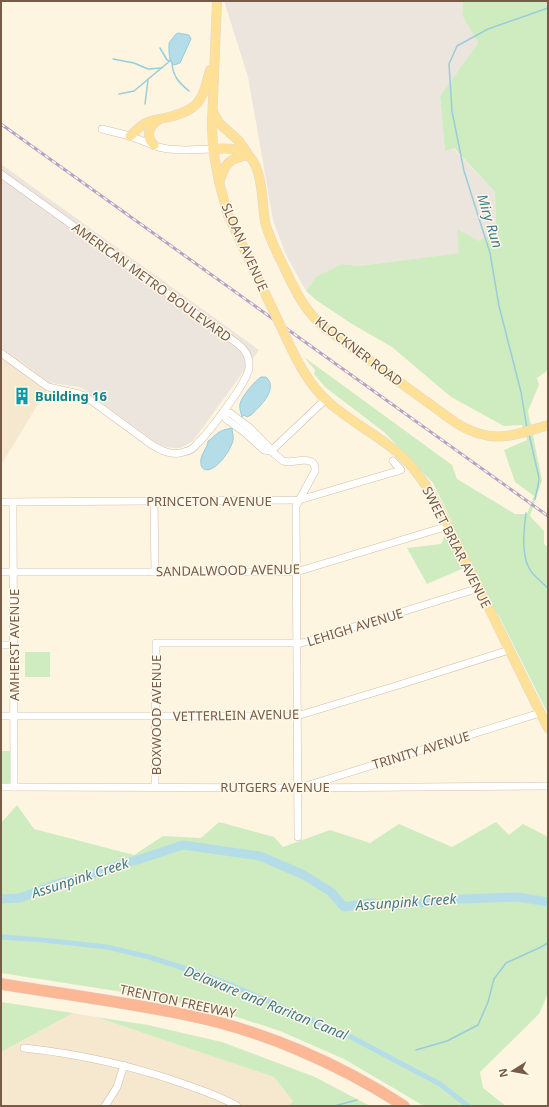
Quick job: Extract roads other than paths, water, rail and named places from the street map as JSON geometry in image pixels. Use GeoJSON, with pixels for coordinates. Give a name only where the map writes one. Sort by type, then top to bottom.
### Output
{"type":"FeatureCollection","features":[{"type":"Feature","properties":{"kind":"highway","name":"TRENTON FREEWAY"},"geometry":{"type":"LineString","coordinates":[[1,984],[157,1009],[226,1024],[291,1047],[324,1062],[364,1082],[404,1106]]}},
{"type":"Feature","properties":{"kind":"highway","name":"TRENTON FREEWAY"},"geometry":{"type":"LineString","coordinates":[[1,991],[186,1021],[230,1032],[273,1047],[321,1068],[360,1087],[392,1106]]}},
{"type":"Feature","properties":{"kind":"main road","name":"SLOAN AVENUE"},"geometry":{"type":"LineString","coordinates":[[216,3],[213,149],[219,182],[228,215],[303,371],[317,390],[326,399]]}},
{"type":"Feature","properties":{"kind":"main road"},"geometry":{"type":"LineString","coordinates":[[130,136],[145,123],[184,113],[198,102],[205,88],[214,53]]}},
{"type":"Feature","properties":{"kind":"main road","name":"KLOCKNER ROAD"},"geometry":{"type":"LineString","coordinates":[[213,112],[221,125],[239,141],[258,173],[265,220],[270,236],[296,293],[304,306],[317,321],[456,423],[477,434],[501,437],[520,434],[548,425]]}},
{"type":"Feature","properties":{"kind":"main road"},"geometry":{"type":"LineString","coordinates":[[154,145],[151,143],[149,138],[149,130],[160,118]]}},
{"type":"Feature","properties":{"kind":"main road"},"geometry":{"type":"LineString","coordinates":[[213,149],[224,148],[236,150],[249,156]]}},
{"type":"Feature","properties":{"kind":"main road"},"geometry":{"type":"LineString","coordinates":[[219,182],[224,167],[230,161],[238,157],[249,156]]}},
{"type":"Feature","properties":{"kind":"main road","name":"SWEET BRIAR AVENUE"},"geometry":{"type":"LineString","coordinates":[[326,399],[405,459],[424,482],[448,526],[548,728]]}},
{"type":"Feature","properties":{"kind":"street"},"geometry":{"type":"LineString","coordinates":[[102,130],[130,136],[173,150],[213,149]]}},
{"type":"Feature","properties":{"kind":"street","name":"AMERICAN METRO BOULEVARD"},"geometry":{"type":"LineString","coordinates":[[1,174],[241,346],[248,357],[249,363],[246,376],[222,413],[198,444],[185,452],[179,453],[166,452],[152,445],[83,395],[48,387],[1,353]]}},
{"type":"Feature","properties":{"kind":"street"},"geometry":{"type":"LineString","coordinates":[[271,452],[326,399]]}},
{"type":"Feature","properties":{"kind":"street"},"geometry":{"type":"LineString","coordinates":[[222,413],[226,419],[244,432],[264,450],[271,452],[283,461],[288,462],[307,460],[312,462],[315,470],[296,506],[296,716],[300,788],[298,837]]}},
{"type":"Feature","properties":{"kind":"street","name":"PRINCETON AVENUE"},"geometry":{"type":"LineString","coordinates":[[1,502],[299,500],[401,470],[393,461]]}},
{"type":"Feature","properties":{"kind":"street"},"geometry":{"type":"LineString","coordinates":[[154,501],[155,572]]}},
{"type":"Feature","properties":{"kind":"street","name":"AMHERST AVENUE"},"geometry":{"type":"LineString","coordinates":[[13,502],[14,787]]}},
{"type":"Feature","properties":{"kind":"street","name":"SANDALWOOD AVENUE"},"geometry":{"type":"LineString","coordinates":[[1,572],[296,572],[448,526]]}},
{"type":"Feature","properties":{"kind":"street","name":"LEHIGH AVENUE"},"geometry":{"type":"LineString","coordinates":[[156,643],[302,643],[479,588]]}},
{"type":"Feature","properties":{"kind":"street","name":"BOXWOOD AVENUE"},"geometry":{"type":"LineString","coordinates":[[155,787],[156,643]]}},
{"type":"Feature","properties":{"kind":"street"},"geometry":{"type":"LineString","coordinates":[[1,645],[14,645]]}},
{"type":"Feature","properties":{"kind":"street","name":"VETTERLEIN AVENUE"},"geometry":{"type":"LineString","coordinates":[[1,716],[296,716],[394,687],[509,650]]}},
{"type":"Feature","properties":{"kind":"street","name":"TRINITY AVENUE"},"geometry":{"type":"LineString","coordinates":[[300,788],[540,713]]}},
{"type":"Feature","properties":{"kind":"street","name":"RUTGERS AVENUE"},"geometry":{"type":"LineString","coordinates":[[1,787],[300,788],[548,786]]}},
{"type":"Feature","properties":{"kind":"street"},"geometry":{"type":"LineString","coordinates":[[24,1048],[48,1050],[87,1057],[158,1075],[216,1096],[237,1106]]}},
{"type":"Feature","properties":{"kind":"street"},"geometry":{"type":"LineString","coordinates":[[105,1106],[117,1087],[124,1066]]}},
{"type":"Feature","properties":{"kind":"water"},"geometry":{"type":"Polygon","coordinates":[[[178,33],[189,35],[191,39],[180,63],[174,65],[170,58],[169,43],[178,33]]]}},
{"type":"Feature","properties":{"kind":"water"},"geometry":{"type":"Polygon","coordinates":[[[261,377],[266,377],[269,381],[270,386],[267,397],[251,415],[247,417],[244,415],[242,417],[240,407],[241,401],[249,389],[261,377]]]}},
{"type":"Feature","properties":{"kind":"water"},"geometry":{"type":"Polygon","coordinates":[[[232,428],[233,440],[226,455],[213,468],[208,470],[203,469],[201,465],[201,458],[208,441],[220,432],[232,428]]]}},
{"type":"Feature","properties":{"kind":"waterway","name":"Miry Run"},"geometry":{"type":"LineString","coordinates":[[527,428],[521,392],[499,306],[490,253],[464,171],[452,111],[449,64],[457,46],[488,29],[548,8]]}},
{"type":"Feature","properties":{"kind":"waterway"},"geometry":{"type":"LineString","coordinates":[[160,48],[167,60],[170,61]]}},
{"type":"Feature","properties":{"kind":"waterway"},"geometry":{"type":"LineString","coordinates":[[113,59],[134,63],[148,69],[162,68]]}},
{"type":"Feature","properties":{"kind":"waterway"},"geometry":{"type":"LineString","coordinates":[[119,94],[134,91],[171,60]]}},
{"type":"Feature","properties":{"kind":"waterway"},"geometry":{"type":"LineString","coordinates":[[172,63],[177,78],[189,91]]}},
{"type":"Feature","properties":{"kind":"waterway"},"geometry":{"type":"LineString","coordinates":[[145,104],[148,80]]}},
{"type":"Feature","properties":{"kind":"waterway","name":"Miry Run"},"geometry":{"type":"LineString","coordinates":[[529,434],[539,478],[535,499]]}},
{"type":"Feature","properties":{"kind":"waterway","name":"Miry Run"},"geometry":{"type":"LineString","coordinates":[[526,513],[524,526],[524,548],[526,562],[538,579],[548,588]]}},
{"type":"Feature","properties":{"kind":"waterway","name":"Assunpink Creek"},"geometry":{"type":"LineString","coordinates":[[1,899],[20,898],[56,884],[82,878],[183,845],[260,856],[304,875],[331,892],[344,907],[369,903],[400,905],[461,899],[518,897],[548,902]]}},
{"type":"Feature","properties":{"kind":"waterway","name":"Delaware and Raritan Canal"},"geometry":{"type":"LineString","coordinates":[[1,937],[107,947],[149,957],[199,973],[231,985],[351,1037],[440,1084],[468,1106]]}},
{"type":"Feature","properties":{"kind":"waterway"},"geometry":{"type":"LineString","coordinates":[[416,1050],[447,1041],[478,1025],[488,1002],[494,979],[506,963],[548,943]]}},
{"type":"Feature","properties":{"kind":"waterway"},"geometry":{"type":"LineString","coordinates":[[334,1106],[357,1100]]}},
{"type":"Feature","properties":{"kind":"railway"},"geometry":{"type":"LineString","coordinates":[[1,124],[548,516]]}},
{"type":"Feature","properties":{"kind":"place","name":"Building 16"},"geometry":{"type":"Point","coordinates":[22,396]}}]}
